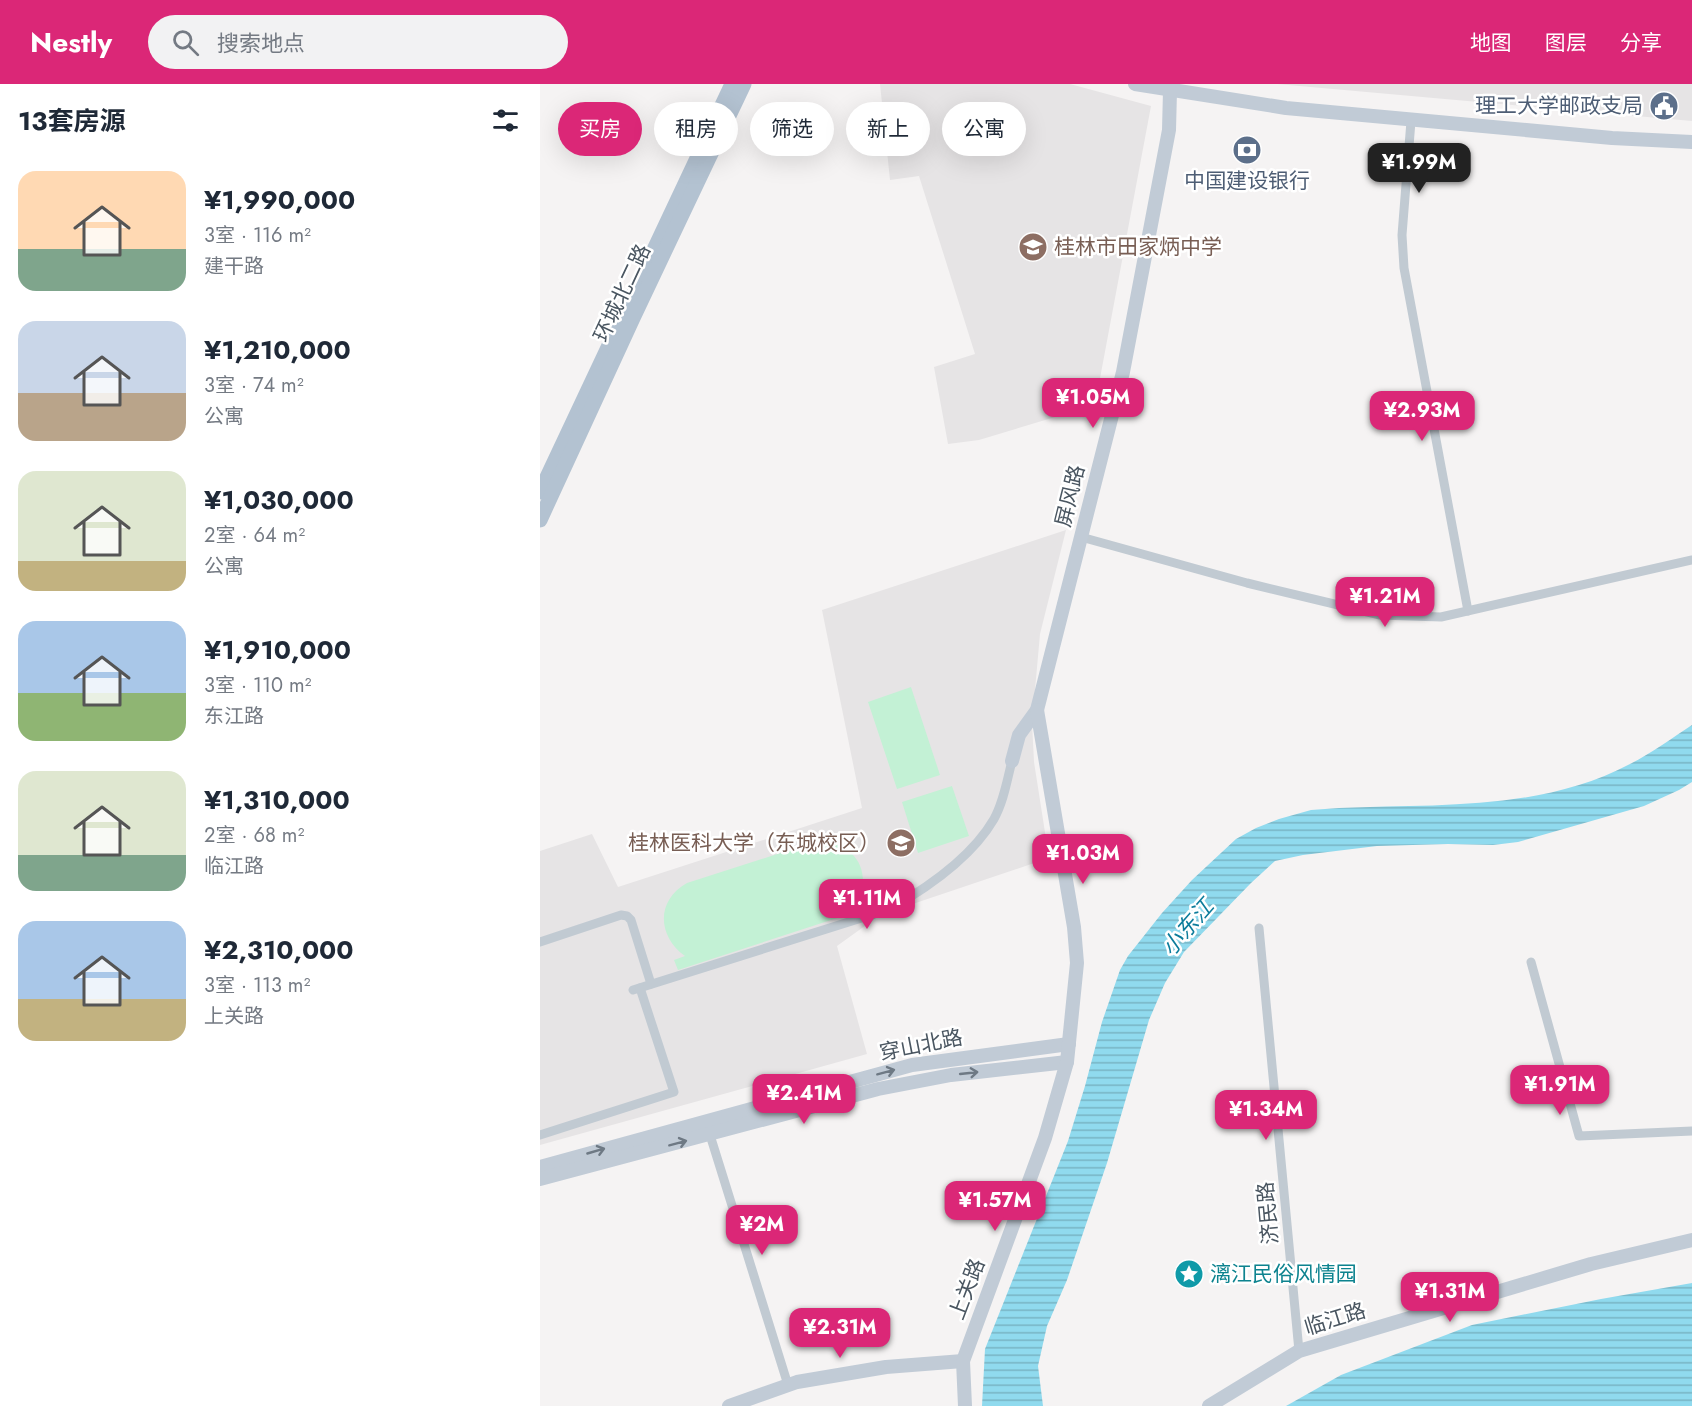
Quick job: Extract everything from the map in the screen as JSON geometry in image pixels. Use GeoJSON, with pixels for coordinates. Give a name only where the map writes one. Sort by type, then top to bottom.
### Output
{"type":"FeatureCollection","features":[{"type":"Feature","properties":{"kind":"main road","name":"环城北二路"},"geometry":{"type":"LineString","coordinates":[[540,492],[732,84]]}},
{"type":"Feature","properties":{"kind":"main road","name":"环城北二路"},"geometry":{"type":"LineString","coordinates":[[540,520],[744,84]]}},
{"type":"Feature","properties":{"kind":"street"},"geometry":{"type":"LineString","coordinates":[[1135,84],[1286,108],[1410,121],[1612,138],[1692,142]]}},
{"type":"Feature","properties":{"kind":"street","name":"屏风路"},"geometry":{"type":"LineString","coordinates":[[1012,761],[1019,735],[1037,710],[1123,372],[1169,130],[1170,91]]}},
{"type":"Feature","properties":{"kind":"street"},"geometry":{"type":"LineString","coordinates":[[1410,121],[1402,235],[1404,268],[1468,611]]}},
{"type":"Feature","properties":{"kind":"street"},"geometry":{"type":"LineString","coordinates":[[1081,537],[1247,583],[1380,615],[1441,617],[1692,560]]}},
{"type":"Feature","properties":{"kind":"street","name":"上关路"},"geometry":{"type":"LineString","coordinates":[[965,1406],[963,1361],[1045,1138],[1067,1062],[1069,1044],[1077,963],[1074,927],[1037,710]]}},
{"type":"Feature","properties":{"kind":"street"},"geometry":{"type":"LineString","coordinates":[[540,1135],[674,1092],[637,989],[890,909],[913,896],[934,881],[977,842],[994,818],[1005,791],[1012,761]]}},
{"type":"Feature","properties":{"kind":"street"},"geometry":{"type":"LineString","coordinates":[[540,942],[621,915],[627,916],[631,920],[651,984]]}},
{"type":"Feature","properties":{"kind":"street","name":"济民路"},"geometry":{"type":"LineString","coordinates":[[1260,928],[1299,1351]]}},
{"type":"Feature","properties":{"kind":"street"},"geometry":{"type":"LineString","coordinates":[[1532,962],[1579,1136],[1692,1131]]}},
{"type":"Feature","properties":{"kind":"street","name":"穿山北路"},"geometry":{"type":"LineString","coordinates":[[540,1167],[902,1067],[1069,1044]]}},
{"type":"Feature","properties":{"kind":"street","name":"穿山北路"},"geometry":{"type":"LineString","coordinates":[[540,1179],[878,1089],[951,1075],[1067,1062]]}},
{"type":"Feature","properties":{"kind":"street"},"geometry":{"type":"LineString","coordinates":[[710,1135],[788,1385]]}},
{"type":"Feature","properties":{"kind":"street","name":"临江路"},"geometry":{"type":"LineString","coordinates":[[1209,1406],[1299,1351],[1591,1264],[1692,1240]]}},
{"type":"Feature","properties":{"kind":"street"},"geometry":{"type":"LineString","coordinates":[[729,1406],[788,1385],[886,1367],[963,1361]]}},
{"type":"Feature","properties":{"kind":"shaded area","name":"桂林市田家炳中学"},"geometry":{"type":"Polygon","coordinates":[[[880,84],[1070,84],[1151,106],[1095,405],[979,440],[948,444],[934,367],[975,354],[919,176],[890,180],[888,156],[930,156],[930,102],[882,102],[880,84]]]}},
{"type":"Feature","properties":{"kind":"shaded area"},"geometry":{"type":"Polygon","coordinates":[[[1277,84],[1692,84],[1692,121],[1277,84]]]}},
{"type":"Feature","properties":{"kind":"shaded area","name":"桂林医科大学（东城校区）"},"geometry":{"type":"Polygon","coordinates":[[[1066,530],[1040,634],[1032,723],[1034,762],[1049,858],[880,915],[837,946],[867,1054],[540,1145],[540,851],[592,834],[618,887],[862,808],[822,610],[1066,530]]]}},
{"type":"Feature","properties":{"kind":"green space"},"geometry":{"type":"Polygon","coordinates":[[[911,687],[940,775],[897,789],[868,702],[911,687]]]}},
{"type":"Feature","properties":{"kind":"green space"},"geometry":{"type":"Polygon","coordinates":[[[952,786],[969,836],[918,853],[902,802],[952,786]]]}},
{"type":"Feature","properties":{"kind":"green space"},"geometry":{"type":"Polygon","coordinates":[[[821,840],[843,847],[857,860],[863,878],[860,900],[868,897],[871,907],[678,970],[674,960],[685,956],[669,939],[664,918],[665,908],[677,890],[687,883],[821,840]]]}},
{"type":"Feature","properties":{"kind":"water","name":"小东江"},"geometry":{"type":"Polygon","coordinates":[[[1692,725],[1692,782],[1644,806],[1518,842],[1493,845],[1377,846],[1303,855],[1275,861],[1251,883],[1184,952],[1165,983],[1149,1020],[1107,1163],[1067,1280],[1047,1326],[1038,1366],[1043,1406],[982,1406],[985,1349],[1068,1141],[1102,1022],[1120,970],[1128,956],[1162,913],[1192,880],[1236,839],[1279,819],[1311,810],[1451,805],[1525,798],[1561,790],[1596,779],[1630,764],[1692,725]]]}},
{"type":"Feature","properties":{"kind":"water"},"geometry":{"type":"Polygon","coordinates":[[[1692,1283],[1692,1406],[1286,1406],[1341,1375],[1472,1325],[1692,1283]]]}},
{"type":"Feature","properties":{"kind":"place","name":"理工大学邮政支局"},"geometry":{"type":"Point","coordinates":[1664,106]}},
{"type":"Feature","properties":{"kind":"place","name":"中国建设银行"},"geometry":{"type":"Point","coordinates":[1247,150]}},
{"type":"Feature","properties":{"kind":"place","name":"桂林市田家炳中学"},"geometry":{"type":"Point","coordinates":[1033,247]}},
{"type":"Feature","properties":{"kind":"place","name":"桂林医科大学（东城校区）"},"geometry":{"type":"Point","coordinates":[901,843]}},
{"type":"Feature","properties":{"kind":"place","name":"漓江民俗风情园"},"geometry":{"type":"Point","coordinates":[1189,1274]}}]}
